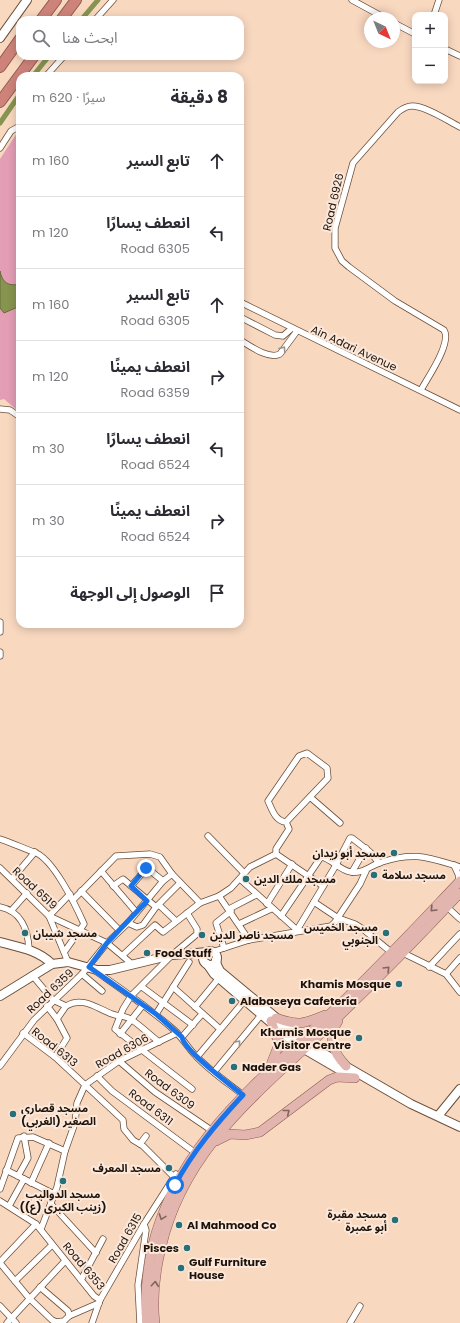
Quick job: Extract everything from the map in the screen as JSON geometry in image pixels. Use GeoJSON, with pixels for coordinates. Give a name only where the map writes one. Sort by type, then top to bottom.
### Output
{"type":"FeatureCollection","features":[{"type":"Feature","properties":{"kind":"highway"},"geometry":{"type":"LineString","coordinates":[[37,16],[48,0]]}},
{"type":"Feature","properties":{"kind":"highway"},"geometry":{"type":"LineString","coordinates":[[43,16],[53,0]]}},
{"type":"Feature","properties":{"kind":"highway"},"geometry":{"type":"LineString","coordinates":[[43,16],[56,0]]}},
{"type":"Feature","properties":{"kind":"highway"},"geometry":{"type":"LineString","coordinates":[[64,16],[76,0]]}},
{"type":"Feature","properties":{"kind":"highway"},"geometry":{"type":"LineString","coordinates":[[0,67],[16,45]]}},
{"type":"Feature","properties":{"kind":"highway"},"geometry":{"type":"LineString","coordinates":[[0,76],[16,54]]}},
{"type":"Feature","properties":{"kind":"highway"},"geometry":{"type":"LineString","coordinates":[[22,72],[31,60]]}},
{"type":"Feature","properties":{"kind":"highway"},"geometry":{"type":"LineString","coordinates":[[0,102],[16,80]]}},
{"type":"Feature","properties":{"kind":"main road"},"geometry":{"type":"LineString","coordinates":[[155,1323],[154,1288],[163,1238],[182,1188],[207,1148],[332,1012],[459,882]]}},
{"type":"Feature","properties":{"kind":"main road"},"geometry":{"type":"LineString","coordinates":[[147,1323],[146,1286],[155,1236],[168,1200],[194,1152],[210,1130],[243,1095],[268,1072],[344,1012],[448,908],[460,892]]}},
{"type":"Feature","properties":{"kind":"main road"},"geometry":{"type":"LineString","coordinates":[[268,1072],[277,1054],[279,1044],[273,1020],[295,1024],[308,1022],[332,1012]]}},
{"type":"Feature","properties":{"kind":"main road"},"geometry":{"type":"LineString","coordinates":[[344,1012],[333,1030],[332,1040],[337,1056],[346,1066]]}},
{"type":"Feature","properties":{"kind":"main road"},"geometry":{"type":"LineString","coordinates":[[207,1148],[226,1135],[245,1135],[260,1132],[329,1080],[337,1078],[355,1078]]}},
{"type":"Feature","properties":{"kind":"street"},"geometry":{"type":"LineString","coordinates":[[0,38],[27,0]]}},
{"type":"Feature","properties":{"kind":"street"},"geometry":{"type":"LineString","coordinates":[[99,16],[113,0]]}},
{"type":"Feature","properties":{"kind":"street"},"geometry":{"type":"LineString","coordinates":[[352,0],[374,12]]}},
{"type":"Feature","properties":{"kind":"street"},"geometry":{"type":"LineString","coordinates":[[435,12],[439,0]]}},
{"type":"Feature","properties":{"kind":"street"},"geometry":{"type":"LineString","coordinates":[[400,26],[412,32]]}},
{"type":"Feature","properties":{"kind":"street"},"geometry":{"type":"LineString","coordinates":[[448,50],[460,56]]}},
{"type":"Feature","properties":{"kind":"street"},"geometry":{"type":"LineString","coordinates":[[50,72],[60,60]]}},
{"type":"Feature","properties":{"kind":"street","name":"Road 6926"},"geometry":{"type":"LineString","coordinates":[[421,390],[445,346],[446,333],[444,330],[395,301],[342,261],[335,248],[335,228],[353,163],[398,112],[406,107],[414,106],[460,127]]}},
{"type":"Feature","properties":{"kind":"street"},"geometry":{"type":"LineString","coordinates":[[0,148],[11,131],[16,128]]}},
{"type":"Feature","properties":{"kind":"street","name":"Ain Adari Avenue"},"geometry":{"type":"LineString","coordinates":[[244,304],[294,330],[460,410]]}},
{"type":"Feature","properties":{"kind":"street"},"geometry":{"type":"LineString","coordinates":[[244,319],[275,335],[283,336],[294,330]]}},
{"type":"Feature","properties":{"kind":"street"},"geometry":{"type":"LineString","coordinates":[[244,342],[267,354],[276,356],[280,354],[294,330]]}},
{"type":"Feature","properties":{"kind":"street"},"geometry":{"type":"LineString","coordinates":[[0,405],[6,405],[16,412]]}},
{"type":"Feature","properties":{"kind":"street"},"geometry":{"type":"LineString","coordinates":[[0,409],[8,409],[16,413]]}},
{"type":"Feature","properties":{"kind":"street"},"geometry":{"type":"LineString","coordinates":[[0,622],[0,632]]}},
{"type":"Feature","properties":{"kind":"street"},"geometry":{"type":"LineString","coordinates":[[303,754],[311,755],[328,768],[328,778],[286,822],[282,822],[275,815],[268,801],[299,756],[303,754]]}},
{"type":"Feature","properties":{"kind":"street"},"geometry":{"type":"LineString","coordinates":[[310,797],[340,823]]}},
{"type":"Feature","properties":{"kind":"street"},"geometry":{"type":"LineString","coordinates":[[276,854],[276,849],[289,829],[286,822]]}},
{"type":"Feature","properties":{"kind":"street"},"geometry":{"type":"LineString","coordinates":[[208,836],[244,873]]}},
{"type":"Feature","properties":{"kind":"street"},"geometry":{"type":"LineString","coordinates":[[297,930],[351,838],[366,848],[379,863]]}},
{"type":"Feature","properties":{"kind":"street"},"geometry":{"type":"LineString","coordinates":[[0,839],[42,856],[73,900],[116,856],[150,854],[160,857],[172,874],[200,903]]}},
{"type":"Feature","properties":{"kind":"street"},"geometry":{"type":"LineString","coordinates":[[352,872],[366,848]]}},
{"type":"Feature","properties":{"kind":"street"},"geometry":{"type":"LineString","coordinates":[[12,879],[35,852]]}},
{"type":"Feature","properties":{"kind":"street"},"geometry":{"type":"LineString","coordinates":[[276,854],[323,886]]}},
{"type":"Feature","properties":{"kind":"street"},"geometry":{"type":"LineString","coordinates":[[123,955],[156,924],[163,932],[200,903],[220,896],[240,879],[250,867],[276,854]]}},
{"type":"Feature","properties":{"kind":"street"},"geometry":{"type":"LineString","coordinates":[[281,916],[307,875],[321,857],[352,872],[366,871],[379,863],[402,857],[419,855],[460,867]]}},
{"type":"Feature","properties":{"kind":"street"},"geometry":{"type":"LineString","coordinates":[[239,924],[269,906],[292,864]]}},
{"type":"Feature","properties":{"kind":"street"},"geometry":{"type":"LineString","coordinates":[[454,865],[459,876],[459,882]]}},
{"type":"Feature","properties":{"kind":"street","name":"Road 6519"},"geometry":{"type":"LineString","coordinates":[[0,868],[49,916],[107,943],[132,964]]}},
{"type":"Feature","properties":{"kind":"street"},"geometry":{"type":"LineString","coordinates":[[131,886],[148,868],[163,881]]}},
{"type":"Feature","properties":{"kind":"street"},"geometry":{"type":"LineString","coordinates":[[101,871],[136,912]]}},
{"type":"Feature","properties":{"kind":"street"},"geometry":{"type":"LineString","coordinates":[[0,996],[52,964],[68,962],[97,970],[110,970],[172,955],[213,955],[224,948],[249,940],[297,930],[327,927],[337,920],[360,884],[366,871]]}},
{"type":"Feature","properties":{"kind":"street","name":"Road 6359"},"geometry":{"type":"LineString","coordinates":[[0,1066],[23,1033],[47,1006],[89,967],[107,943],[128,923],[163,881],[172,874]]}},
{"type":"Feature","properties":{"kind":"street"},"geometry":{"type":"LineString","coordinates":[[113,886],[122,879],[147,901],[158,906],[176,921]]}},
{"type":"Feature","properties":{"kind":"street"},"geometry":{"type":"LineString","coordinates":[[240,879],[256,895],[297,930]]}},
{"type":"Feature","properties":{"kind":"street"},"geometry":{"type":"LineString","coordinates":[[128,923],[137,928],[142,925],[180,883]]}},
{"type":"Feature","properties":{"kind":"street"},"geometry":{"type":"LineString","coordinates":[[81,892],[119,930]]}},
{"type":"Feature","properties":{"kind":"street"},"geometry":{"type":"LineString","coordinates":[[11,911],[27,893]]}},
{"type":"Feature","properties":{"kind":"street"},"geometry":{"type":"LineString","coordinates":[[68,962],[65,951],[49,916],[70,894]]}},
{"type":"Feature","properties":{"kind":"street"},"geometry":{"type":"LineString","coordinates":[[224,948],[216,924],[217,921],[230,910],[256,895]]}},
{"type":"Feature","properties":{"kind":"street"},"geometry":{"type":"LineString","coordinates":[[220,896],[249,940]]}},
{"type":"Feature","properties":{"kind":"street","name":"Road 6519"},"geometry":{"type":"LineString","coordinates":[[73,900],[84,922],[80,931]]}},
{"type":"Feature","properties":{"kind":"street"},"geometry":{"type":"LineString","coordinates":[[314,902],[337,920],[355,924],[363,929],[391,952]]}},
{"type":"Feature","properties":{"kind":"street"},"geometry":{"type":"LineString","coordinates":[[0,907],[11,911],[20,919],[27,930],[29,949]]}},
{"type":"Feature","properties":{"kind":"street"},"geometry":{"type":"LineString","coordinates":[[448,908],[459,916]]}},
{"type":"Feature","properties":{"kind":"street"},"geometry":{"type":"LineString","coordinates":[[187,913],[197,929],[197,934],[148,977],[142,987],[131,996],[115,1028],[120,1034],[192,1090]]}},
{"type":"Feature","properties":{"kind":"street"},"geometry":{"type":"LineString","coordinates":[[142,925],[148,931]]}},
{"type":"Feature","properties":{"kind":"street"},"geometry":{"type":"LineString","coordinates":[[65,951],[80,931]]}},
{"type":"Feature","properties":{"kind":"street"},"geometry":{"type":"LineString","coordinates":[[429,967],[460,934]]}},
{"type":"Feature","properties":{"kind":"street"},"geometry":{"type":"LineString","coordinates":[[0,942],[29,949],[52,964]]}},
{"type":"Feature","properties":{"kind":"street"},"geometry":{"type":"LineString","coordinates":[[403,953],[446,974],[460,992]]}},
{"type":"Feature","properties":{"kind":"street"},"geometry":{"type":"LineString","coordinates":[[172,955],[190,956],[213,964],[213,955]]}},
{"type":"Feature","properties":{"kind":"street"},"geometry":{"type":"LineString","coordinates":[[213,955],[204,955],[205,962],[219,978],[262,1014],[273,1020]]}},
{"type":"Feature","properties":{"kind":"street"},"geometry":{"type":"LineString","coordinates":[[213,955],[220,970],[273,1020],[303,1045],[355,1078],[374,1084]]}},
{"type":"Feature","properties":{"kind":"street"},"geometry":{"type":"LineString","coordinates":[[446,974],[460,958]]}},
{"type":"Feature","properties":{"kind":"street"},"geometry":{"type":"LineString","coordinates":[[156,1014],[189,962]]}},
{"type":"Feature","properties":{"kind":"street"},"geometry":{"type":"LineString","coordinates":[[89,967],[131,996],[142,1006],[156,1014],[179,1035],[183,1042],[197,1057],[243,1095]]}},
{"type":"Feature","properties":{"kind":"street"},"geometry":{"type":"LineString","coordinates":[[82,974],[102,991]]}},
{"type":"Feature","properties":{"kind":"street"},"geometry":{"type":"LineString","coordinates":[[32,975],[54,1000],[66,1006]]}},
{"type":"Feature","properties":{"kind":"street"},"geometry":{"type":"LineString","coordinates":[[195,1007],[219,978]]}},
{"type":"Feature","properties":{"kind":"street"},"geometry":{"type":"LineString","coordinates":[[142,987],[193,1025]]}},
{"type":"Feature","properties":{"kind":"street"},"geometry":{"type":"LineString","coordinates":[[173,987],[220,1029]]}},
{"type":"Feature","properties":{"kind":"street"},"geometry":{"type":"LineString","coordinates":[[197,1057],[245,1000]]}},
{"type":"Feature","properties":{"kind":"street"},"geometry":{"type":"LineString","coordinates":[[57,1019],[66,1006],[76,1001],[92,1004],[113,1014],[121,1014],[132,1020],[159,1042]]}},
{"type":"Feature","properties":{"kind":"street"},"geometry":{"type":"LineString","coordinates":[[47,1006],[57,1019],[67,1040],[55,1057]]}},
{"type":"Feature","properties":{"kind":"street"},"geometry":{"type":"LineString","coordinates":[[120,1034],[142,1006]]}},
{"type":"Feature","properties":{"kind":"street"},"geometry":{"type":"LineString","coordinates":[[179,1035],[193,1025],[202,1014]]}},
{"type":"Feature","properties":{"kind":"street"},"geometry":{"type":"LineString","coordinates":[[214,1072],[262,1014]]}},
{"type":"Feature","properties":{"kind":"street","name":"Road 6313"},"geometry":{"type":"LineString","coordinates":[[23,1033],[55,1057],[123,1120],[124,1130],[132,1140],[140,1144],[174,1176]]}},
{"type":"Feature","properties":{"kind":"street","name":"Road 6306"},"geometry":{"type":"LineString","coordinates":[[41,1229],[60,1177],[65,1151],[75,1123],[77,1103],[85,1085],[119,1061],[159,1042],[179,1035]]}},
{"type":"Feature","properties":{"kind":"street"},"geometry":{"type":"LineString","coordinates":[[303,1045],[346,1066],[374,1084],[460,1127]]}},
{"type":"Feature","properties":{"kind":"street","name":"Road 6309"},"geometry":{"type":"LineString","coordinates":[[119,1061],[155,1092],[210,1130]]}},
{"type":"Feature","properties":{"kind":"street","name":"Road 6311"},"geometry":{"type":"LineString","coordinates":[[97,1076],[112,1091],[194,1152]]}},
{"type":"Feature","properties":{"kind":"street"},"geometry":{"type":"LineString","coordinates":[[438,1116],[460,1089]]}},
{"type":"Feature","properties":{"kind":"street"},"geometry":{"type":"LineString","coordinates":[[140,1144],[146,1136]]}},
{"type":"Feature","properties":{"kind":"street"},"geometry":{"type":"LineString","coordinates":[[21,1137],[48,1143],[65,1151]]}},
{"type":"Feature","properties":{"kind":"street"},"geometry":{"type":"LineString","coordinates":[[0,1189],[6,1170],[21,1137]]}},
{"type":"Feature","properties":{"kind":"street"},"geometry":{"type":"LineString","coordinates":[[18,1176],[28,1158],[21,1137]]}},
{"type":"Feature","properties":{"kind":"street"},"geometry":{"type":"LineString","coordinates":[[31,1183],[48,1143]]}},
{"type":"Feature","properties":{"kind":"street","name":"Road 6315"},"geometry":{"type":"LineString","coordinates":[[92,1323],[100,1301],[134,1240],[174,1176],[184,1169]]}},
{"type":"Feature","properties":{"kind":"street"},"geometry":{"type":"LineString","coordinates":[[6,1170],[54,1194]]}},
{"type":"Feature","properties":{"kind":"street"},"geometry":{"type":"LineString","coordinates":[[9,1206],[24,1179]]}},
{"type":"Feature","properties":{"kind":"street","name":"Road 6353"},"geometry":{"type":"LineString","coordinates":[[0,1201],[36,1224],[94,1296],[100,1301]]}},
{"type":"Feature","properties":{"kind":"street"},"geometry":{"type":"LineString","coordinates":[[51,1204],[96,1253]]}},
{"type":"Feature","properties":{"kind":"street"},"geometry":{"type":"LineString","coordinates":[[36,1224],[0,1262],[15,1281],[30,1298],[56,1322],[64,1322],[69,1316],[100,1301]]}},
{"type":"Feature","properties":{"kind":"street"},"geometry":{"type":"LineString","coordinates":[[140,1323],[137,1298],[146,1230],[144,1224]]}},
{"type":"Feature","properties":{"kind":"street"},"geometry":{"type":"LineString","coordinates":[[81,1280],[103,1239]]}},
{"type":"Feature","properties":{"kind":"street"},"geometry":{"type":"LineString","coordinates":[[134,1240],[143,1245]]}},
{"type":"Feature","properties":{"kind":"street","name":"Road 6353"},"geometry":{"type":"LineString","coordinates":[[15,1281],[52,1245]]}},
{"type":"Feature","properties":{"kind":"street"},"geometry":{"type":"LineString","coordinates":[[9,1321],[65,1260]]}},
{"type":"Feature","properties":{"kind":"street"},"geometry":{"type":"LineString","coordinates":[[40,1287],[65,1308],[69,1316]]}},
{"type":"Feature","properties":{"kind":"street"},"geometry":{"type":"LineString","coordinates":[[0,1306],[9,1321],[16,1323]]}},
{"type":"Feature","properties":{"kind":"street"},"geometry":{"type":"LineString","coordinates":[[350,1323],[360,1306]]}},
{"type":"Feature","properties":{"kind":"shaded area"},"geometry":{"type":"Polygon","coordinates":[[[16,135],[16,409],[4,399],[0,400],[0,159],[16,135]]]}},
{"type":"Feature","properties":{"kind":"shaded area"},"geometry":{"type":"Polygon","coordinates":[[[0,271],[2,278],[6,283],[16,285],[16,308],[4,313],[0,308],[0,271]]]}},
{"type":"Feature","properties":{"kind":"waterway"},"geometry":{"type":"LineString","coordinates":[[84,16],[98,0]]}},
{"type":"Feature","properties":{"kind":"waterway"},"geometry":{"type":"LineString","coordinates":[[36,72],[46,60]]}},
{"type":"Feature","properties":{"kind":"waterway"},"geometry":{"type":"LineString","coordinates":[[0,123],[16,100]]}},
{"type":"Feature","properties":{"kind":"place","name":"مسجد أبو زيدان"},"geometry":{"type":"Point","coordinates":[394,853]}},
{"type":"Feature","properties":{"kind":"place","name":"مسجد سلامة"},"geometry":{"type":"Point","coordinates":[374,875]}},
{"type":"Feature","properties":{"kind":"place","name":"مسجد ملك الدين"},"geometry":{"type":"Point","coordinates":[246,879]}},
{"type":"Feature","properties":{"kind":"place","name":"مسجد شيبان"},"geometry":{"type":"Point","coordinates":[25,933]}},
{"type":"Feature","properties":{"kind":"place","name":"مسجد الخميس الجنوبي"},"geometry":{"type":"Point","coordinates":[386,933]}},
{"type":"Feature","properties":{"kind":"place","name":"مسجد ناصر الدين"},"geometry":{"type":"Point","coordinates":[202,935]}},
{"type":"Feature","properties":{"kind":"place","name":"Food Stuff"},"geometry":{"type":"Point","coordinates":[147,953]}},
{"type":"Feature","properties":{"kind":"place","name":"Khamis Mosque"},"geometry":{"type":"Point","coordinates":[399,984]}},
{"type":"Feature","properties":{"kind":"place","name":"Alabaseya Cafetería"},"geometry":{"type":"Point","coordinates":[232,1001]}},
{"type":"Feature","properties":{"kind":"place","name":"Khamis Mosque Visitor Centre"},"geometry":{"type":"Point","coordinates":[359,1038]}},
{"type":"Feature","properties":{"kind":"place","name":"Nader Gas"},"geometry":{"type":"Point","coordinates":[234,1067]}},
{"type":"Feature","properties":{"kind":"place","name":"مسجد قصاري الصغير (الغربي)"},"geometry":{"type":"Point","coordinates":[13,1114]}},
{"type":"Feature","properties":{"kind":"place","name":"مسجد المعرف"},"geometry":{"type":"Point","coordinates":[169,1168]}},
{"type":"Feature","properties":{"kind":"place","name":"مسجد الدواليب (زينب الكبرى (ع))"},"geometry":{"type":"Point","coordinates":[63,1181]}},
{"type":"Feature","properties":{"kind":"place","name":"مسجد مقبرة أبو عمبرة"},"geometry":{"type":"Point","coordinates":[395,1220]}},
{"type":"Feature","properties":{"kind":"place","name":"Al Mahmood Co"},"geometry":{"type":"Point","coordinates":[179,1225]}},
{"type":"Feature","properties":{"kind":"place","name":"Pisces"},"geometry":{"type":"Point","coordinates":[187,1248]}},
{"type":"Feature","properties":{"kind":"place","name":"Gulf Furniture House"},"geometry":{"type":"Point","coordinates":[181,1268]}},
{"type":"Feature","properties":{"kind":"route"},"geometry":{"type":"LineString","coordinates":[[146,868],[131,886],[147,901],[128,923],[107,943],[89,967],[131,996],[142,1006],[156,1014],[182,1037],[183,1042],[197,1057],[243,1095],[210,1130],[194,1152],[175,1185]]}}]}
